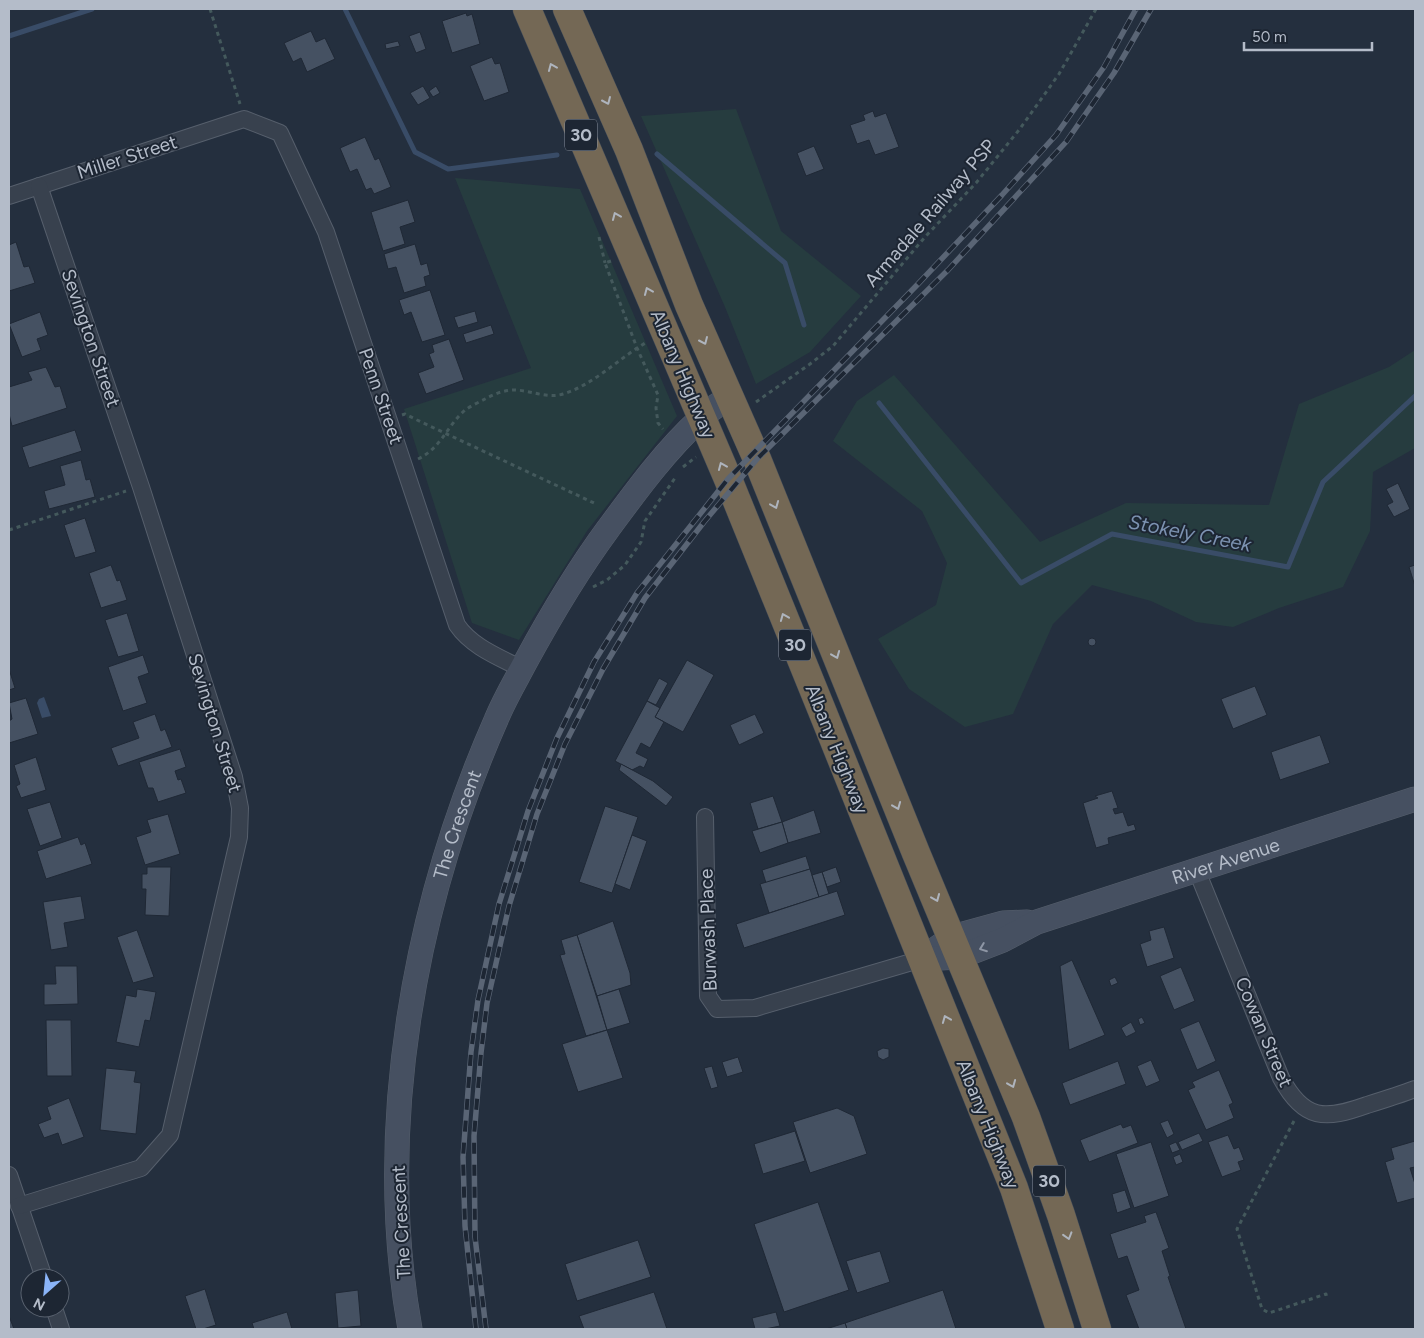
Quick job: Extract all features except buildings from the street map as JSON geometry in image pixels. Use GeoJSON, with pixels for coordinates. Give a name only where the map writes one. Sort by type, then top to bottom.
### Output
{"type":"FeatureCollection","features":[{"type":"Feature","properties":{"kind":"highway","name":"Albany Highway"},"geometry":{"type":"LineString","coordinates":[[527,9],[666,332],[922,959],[1014,1188],[1060,1329]]}},
{"type":"Feature","properties":{"kind":"highway","name":"Albany Highway"},"geometry":{"type":"LineString","coordinates":[[567,9],[629,150],[685,296],[740,401],[757,459],[797,562],[1029,1126],[1061,1215],[1094,1328]]}},
{"type":"Feature","properties":{"kind":"highway"},"geometry":{"type":"LineString","coordinates":[[767,576],[797,562]]}},
{"type":"Feature","properties":{"kind":"main road","name":"The Crescent"},"geometry":{"type":"LineString","coordinates":[[410,1329],[399,1248],[396,1173],[400,1097],[410,1014],[433,899],[477,764],[496,718],[522,668],[559,603],[595,547],[674,445],[701,417],[740,401]]}},
{"type":"Feature","properties":{"kind":"main road","name":"River Avenue"},"geometry":{"type":"LineString","coordinates":[[922,959],[956,947],[1003,940],[1037,922],[1415,799]]}},
{"type":"Feature","properties":{"kind":"street","name":"Miller Street"},"geometry":{"type":"LineString","coordinates":[[9,196],[244,119]]}},
{"type":"Feature","properties":{"kind":"street","name":"Penn Street"},"geometry":{"type":"LineString","coordinates":[[244,119],[280,133],[326,232],[457,625],[476,644],[522,668]]}},
{"type":"Feature","properties":{"kind":"street","name":"Sevington Street"},"geometry":{"type":"LineString","coordinates":[[19,1206],[141,1168],[170,1134],[239,837],[240,808],[234,777],[141,487],[39,186]]}},
{"type":"Feature","properties":{"kind":"street","name":"Burwash Place"},"geometry":{"type":"LineString","coordinates":[[705,817],[708,996],[717,1009],[755,1008],[922,959]]}},
{"type":"Feature","properties":{"kind":"street","name":"Cowan Street"},"geometry":{"type":"LineString","coordinates":[[1197,871],[1281,1078],[1288,1091],[1298,1103],[1312,1112],[1325,1116],[1343,1114],[1415,1090]]}},
{"type":"Feature","properties":{"kind":"street"},"geometry":{"type":"LineString","coordinates":[[9,1175],[41,1268]]}},
{"type":"Feature","properties":{"kind":"path"},"geometry":{"type":"LineString","coordinates":[[210,9],[244,119]]}},
{"type":"Feature","properties":{"kind":"path","name":"Armadale Railway PSP"},"geometry":{"type":"LineString","coordinates":[[740,401],[810,364],[833,346],[925,237],[976,183],[1019,130],[1059,74],[1096,9]]}},
{"type":"Feature","properties":{"kind":"path"},"geometry":{"type":"LineString","coordinates":[[404,464],[430,453],[466,410],[498,392],[513,390],[547,395],[562,394],[604,373],[628,353],[666,332]]}},
{"type":"Feature","properties":{"kind":"path"},"geometry":{"type":"LineString","coordinates":[[387,418],[406,414],[594,503]]}},
{"type":"Feature","properties":{"kind":"path"},"geometry":{"type":"LineString","coordinates":[[591,588],[606,580],[625,565],[641,542],[645,521],[662,495],[687,464]]}},
{"type":"Feature","properties":{"kind":"path"},"geometry":{"type":"LineString","coordinates":[[9,530],[141,487]]}},
{"type":"Feature","properties":{"kind":"path"},"geometry":{"type":"LineString","coordinates":[[1294,1121],[1237,1228],[1262,1309],[1269,1313],[1326,1294],[1327,1299]]}},
{"type":"Feature","properties":{"kind":"green space"},"geometry":{"type":"Polygon","coordinates":[[[736,109],[781,231],[861,296],[810,352],[756,384],[725,307],[641,116],[736,109]]]}},
{"type":"Feature","properties":{"kind":"green space"},"geometry":{"type":"Polygon","coordinates":[[[455,178],[580,189],[677,416],[587,531],[519,640],[472,623],[404,409],[531,368],[455,178]]]}},
{"type":"Feature","properties":{"kind":"green space"},"geometry":{"type":"Polygon","coordinates":[[[1415,350],[1415,448],[1373,472],[1370,531],[1343,587],[1279,608],[1233,627],[1196,622],[1151,601],[1092,585],[1053,624],[1013,714],[965,727],[909,689],[878,639],[936,605],[947,563],[922,511],[833,441],[857,401],[894,375],[1040,542],[1126,503],[1269,505],[1299,404],[1389,367],[1415,350]]]}},
{"type":"Feature","properties":{"kind":"water"},"geometry":{"type":"Polygon","coordinates":[[[44,697],[51,716],[42,718],[37,703],[39,699],[44,697]]]}},
{"type":"Feature","properties":{"kind":"waterway"},"geometry":{"type":"LineString","coordinates":[[9,36],[92,9]]}},
{"type":"Feature","properties":{"kind":"waterway"},"geometry":{"type":"LineString","coordinates":[[345,9],[415,152],[448,169],[557,155]]}},
{"type":"Feature","properties":{"kind":"waterway"},"geometry":{"type":"LineString","coordinates":[[657,154],[785,263],[804,325]]}},
{"type":"Feature","properties":{"kind":"waterway","name":"Stokely Creek"},"geometry":{"type":"LineString","coordinates":[[879,403],[1021,583],[1112,534],[1288,567],[1323,482],[1415,396]]}},
{"type":"Feature","properties":{"kind":"railway"},"geometry":{"type":"LineString","coordinates":[[476,1329],[465,1226],[463,1157],[471,1052],[478,1000],[499,904],[528,811],[557,738],[594,662],[637,593],[728,479],[918,284],[1056,135],[1104,67],[1136,9]]}},
{"type":"Feature","properties":{"kind":"railway"},"geometry":{"type":"LineString","coordinates":[[486,1329],[475,1237],[474,1136],[487,1003],[509,906],[537,814],[565,744],[603,669],[645,598],[704,522],[757,459],[948,270],[1066,142],[1114,73],[1151,9]]}}]}
